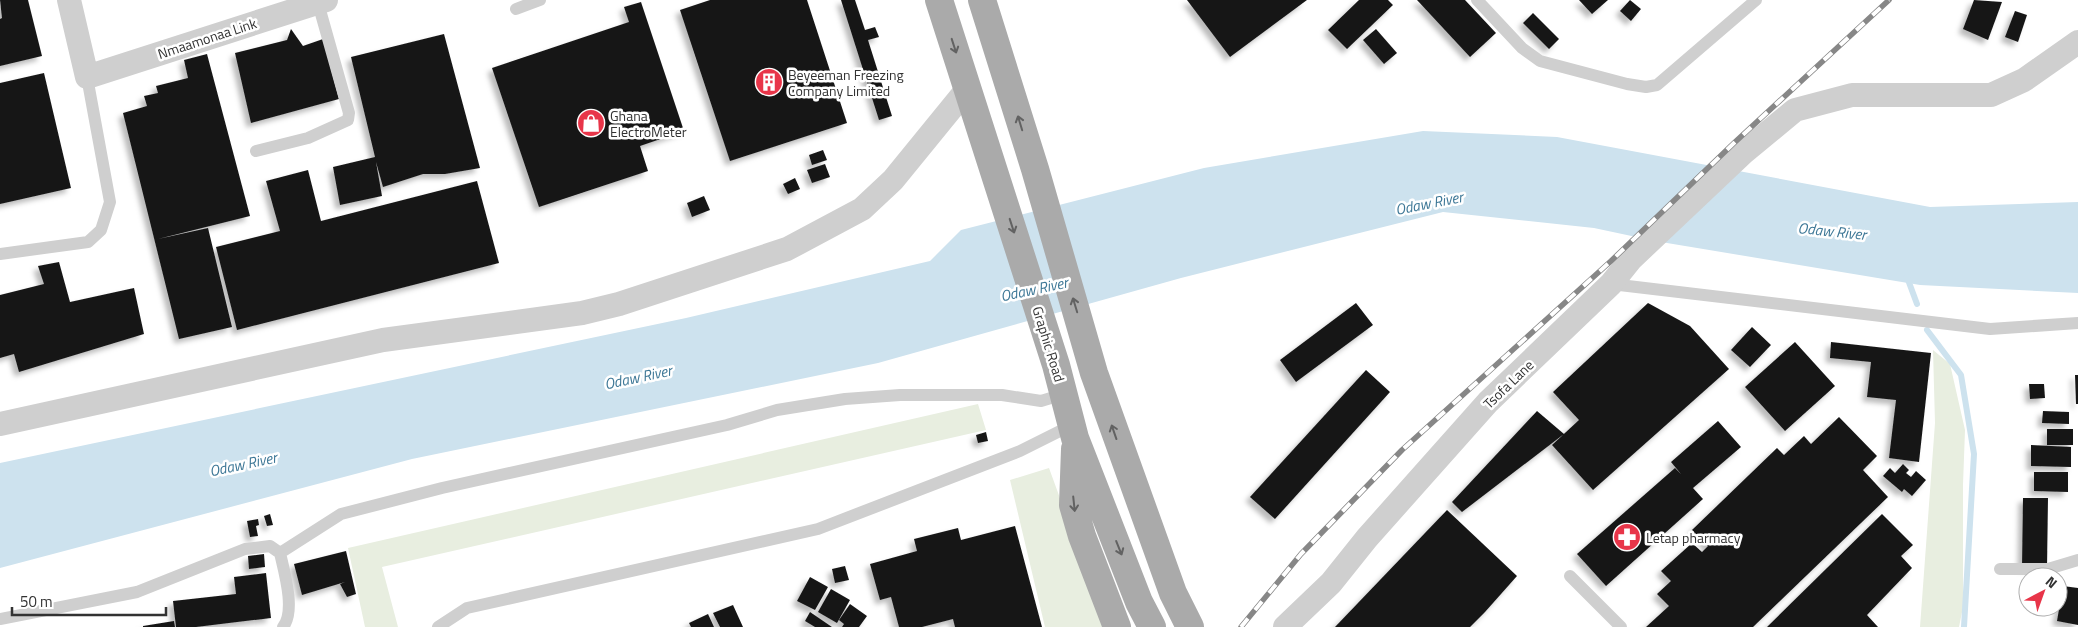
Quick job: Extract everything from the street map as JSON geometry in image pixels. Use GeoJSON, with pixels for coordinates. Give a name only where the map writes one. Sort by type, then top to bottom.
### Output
{"type":"FeatureCollection","features":[{"type":"Feature","properties":{"kind":"main road","name":"Graphic Road"},"geometry":{"type":"LineString","coordinates":[[939,0],[1056,365],[1074,432],[1139,602],[1152,627]]}},
{"type":"Feature","properties":{"kind":"main road"},"geometry":{"type":"LineString","coordinates":[[982,0],[1035,169],[1094,373],[1130,478],[1173,593],[1190,627]]}},
{"type":"Feature","properties":{"kind":"main road"},"geometry":{"type":"LineString","coordinates":[[1074,432],[1073,504],[1082,536],[1117,627]]}},
{"type":"Feature","properties":{"kind":"main road"},"geometry":{"type":"LineString","coordinates":[[1130,478],[1167,561],[1204,627]]}},
{"type":"Feature","properties":{"kind":"street"},"geometry":{"type":"LineString","coordinates":[[69,0],[87,77]]}},
{"type":"Feature","properties":{"kind":"street","name":"Nmaamonaa Link"},"geometry":{"type":"LineString","coordinates":[[87,77],[322,1]]}},
{"type":"Feature","properties":{"kind":"street","name":"Tsofa Lane"},"geometry":{"type":"LineString","coordinates":[[1285,627],[1331,583],[1367,538],[1488,402],[1611,284],[1631,259],[1743,153],[1795,110],[1852,95],[1991,95],[2024,80],[2078,42]]}},
{"type":"Feature","properties":{"kind":"street"},"geometry":{"type":"LineString","coordinates":[[0,424],[383,340],[582,313],[620,304],[787,249],[862,209],[892,180],[968,88]]}},
{"type":"Feature","properties":{"kind":"lane"},"geometry":{"type":"LineString","coordinates":[[516,9],[540,0]]}},
{"type":"Feature","properties":{"kind":"lane"},"geometry":{"type":"LineString","coordinates":[[1477,0],[1522,48],[1540,61],[1627,84],[1646,87],[1657,85],[1756,0]]}},
{"type":"Feature","properties":{"kind":"lane"},"geometry":{"type":"LineString","coordinates":[[256,151],[308,138],[348,120],[349,113],[322,1]]}},
{"type":"Feature","properties":{"kind":"lane"},"geometry":{"type":"LineString","coordinates":[[0,254],[88,242],[101,230],[110,202],[87,77]]}},
{"type":"Feature","properties":{"kind":"lane"},"geometry":{"type":"LineString","coordinates":[[1611,284],[1990,329],[2078,323]]}},
{"type":"Feature","properties":{"kind":"lane"},"geometry":{"type":"LineString","coordinates":[[280,552],[341,514],[442,488],[727,425],[777,410],[844,399],[891,396],[1002,395],[1041,401],[1064,394]]}},
{"type":"Feature","properties":{"kind":"lane"},"geometry":{"type":"LineString","coordinates":[[438,627],[467,608],[818,529],[1074,432]]}},
{"type":"Feature","properties":{"kind":"lane"},"geometry":{"type":"LineString","coordinates":[[0,619],[137,592],[244,549],[270,546],[280,552],[289,596],[286,623],[283,627]]}},
{"type":"Feature","properties":{"kind":"lane"},"geometry":{"type":"LineString","coordinates":[[2000,569],[2048,569],[2078,560]]}},
{"type":"Feature","properties":{"kind":"lane"},"geometry":{"type":"LineString","coordinates":[[1570,576],[1620,627]]}},
{"type":"Feature","properties":{"kind":"shaded area"},"geometry":{"type":"Polygon","coordinates":[[[1933,350],[1950,364],[1965,430],[1963,607],[1959,627],[1920,627],[1935,423],[1933,350]]]}},
{"type":"Feature","properties":{"kind":"shaded area"},"geometry":{"type":"Polygon","coordinates":[[[978,404],[986,430],[382,567],[398,627],[365,627],[348,548],[978,404]]]}},
{"type":"Feature","properties":{"kind":"shaded area"},"geometry":{"type":"Polygon","coordinates":[[[1049,468],[1107,627],[1045,627],[1010,480],[1049,468]]]}},
{"type":"Feature","properties":{"kind":"water","name":"Odaw River"},"geometry":{"type":"Polygon","coordinates":[[[1423,131],[1557,137],[1930,207],[2078,202],[2078,293],[1920,285],[1655,241],[1594,228],[1443,212],[1181,278],[878,363],[412,459],[0,568],[0,463],[686,318],[930,261],[961,230],[1204,168],[1423,131]]]}},
{"type":"Feature","properties":{"kind":"building"},"geometry":{"type":"Polygon","coordinates":[[[0,0],[28,0],[42,56],[0,66],[0,19],[2,18],[0,0]]]}},
{"type":"Feature","properties":{"kind":"building","name":"Beyeeman Freezing Company Limited"},"geometry":{"type":"Polygon","coordinates":[[[710,0],[807,0],[847,123],[730,161],[680,10],[710,0]]]}},
{"type":"Feature","properties":{"kind":"building"},"geometry":{"type":"Polygon","coordinates":[[[841,0],[855,0],[865,30],[875,27],[879,37],[868,40],[892,116],[879,120],[841,0]]]}},
{"type":"Feature","properties":{"kind":"building"},"geometry":{"type":"Polygon","coordinates":[[[1187,0],[1307,0],[1230,57],[1187,0]]]}},
{"type":"Feature","properties":{"kind":"building"},"geometry":{"type":"Polygon","coordinates":[[[1359,0],[1388,0],[1393,5],[1347,49],[1328,30],[1359,0]]]}},
{"type":"Feature","properties":{"kind":"building"},"geometry":{"type":"Polygon","coordinates":[[[1417,0],[1465,0],[1496,33],[1470,57],[1417,0]]]}},
{"type":"Feature","properties":{"kind":"building"},"geometry":{"type":"Polygon","coordinates":[[[1579,0],[1608,0],[1592,14],[1579,0]]]}},
{"type":"Feature","properties":{"kind":"building"},"geometry":{"type":"Polygon","coordinates":[[[1630,0],[1641,9],[1631,21],[1620,11],[1630,0]]]}},
{"type":"Feature","properties":{"kind":"building"},"geometry":{"type":"Polygon","coordinates":[[[1974,0],[2002,2],[1988,40],[1963,29],[1974,0]]]}},
{"type":"Feature","properties":{"kind":"building"},"geometry":{"type":"Polygon","coordinates":[[[641,2],[684,131],[640,146],[648,171],[539,207],[492,68],[629,22],[624,7],[641,2]]]}},
{"type":"Feature","properties":{"kind":"building"},"geometry":{"type":"Polygon","coordinates":[[[2015,11],[2027,15],[2018,42],[2005,37],[2015,11]]]}},
{"type":"Feature","properties":{"kind":"building"},"geometry":{"type":"Polygon","coordinates":[[[1533,13],[1559,39],[1549,49],[1523,23],[1533,13]]]}},
{"type":"Feature","properties":{"kind":"building"},"geometry":{"type":"Polygon","coordinates":[[[291,29],[303,46],[323,39],[339,99],[251,123],[235,53],[287,40],[291,29]]]}},
{"type":"Feature","properties":{"kind":"building"},"geometry":{"type":"Polygon","coordinates":[[[1376,29],[1397,53],[1384,64],[1363,40],[1376,29]]]}},
{"type":"Feature","properties":{"kind":"building"},"geometry":{"type":"Polygon","coordinates":[[[444,34],[480,168],[445,174],[423,174],[383,187],[376,162],[382,196],[340,205],[333,167],[375,157],[351,57],[444,34]]]}},
{"type":"Feature","properties":{"kind":"building"},"geometry":{"type":"Polygon","coordinates":[[[207,54],[250,216],[158,239],[208,228],[232,327],[179,339],[123,113],[147,106],[144,96],[158,93],[156,86],[188,78],[184,60],[207,54]]]}},
{"type":"Feature","properties":{"kind":"building"},"geometry":{"type":"Polygon","coordinates":[[[44,73],[71,188],[0,204],[0,83],[44,73]]]}},
{"type":"Feature","properties":{"kind":"building"},"geometry":{"type":"Polygon","coordinates":[[[823,150],[827,160],[812,165],[809,155],[823,150]]]}},
{"type":"Feature","properties":{"kind":"building"},"geometry":{"type":"Polygon","coordinates":[[[825,164],[830,177],[812,183],[807,170],[825,164]]]}},
{"type":"Feature","properties":{"kind":"building"},"geometry":{"type":"Polygon","coordinates":[[[308,170],[321,221],[477,181],[499,263],[237,330],[216,247],[280,231],[266,181],[308,170]]]}},
{"type":"Feature","properties":{"kind":"building"},"geometry":{"type":"Polygon","coordinates":[[[795,178],[800,189],[788,194],[783,184],[795,178]]]}},
{"type":"Feature","properties":{"kind":"building"},"geometry":{"type":"Polygon","coordinates":[[[704,196],[710,210],[692,217],[687,203],[704,196]]]}},
{"type":"Feature","properties":{"kind":"building"},"geometry":{"type":"Polygon","coordinates":[[[59,262],[70,302],[134,288],[144,334],[19,372],[14,354],[0,358],[0,295],[44,284],[38,266],[59,262]]]}},
{"type":"Feature","properties":{"kind":"building"},"geometry":{"type":"Polygon","coordinates":[[[1356,303],[1373,325],[1296,382],[1280,360],[1356,303]]]}},
{"type":"Feature","properties":{"kind":"building"},"geometry":{"type":"Polygon","coordinates":[[[1648,303],[1690,326],[1729,369],[1593,490],[1552,445],[1579,420],[1553,392],[1648,303]]]}},
{"type":"Feature","properties":{"kind":"building"},"geometry":{"type":"Polygon","coordinates":[[[1752,327],[1771,345],[1750,367],[1731,350],[1752,327]]]}},
{"type":"Feature","properties":{"kind":"building"},"geometry":{"type":"Polygon","coordinates":[[[1795,342],[1835,386],[1785,431],[1745,387],[1795,342]]]}},
{"type":"Feature","properties":{"kind":"building"},"geometry":{"type":"Polygon","coordinates":[[[1831,342],[1931,353],[1919,462],[1889,458],[1896,400],[1867,397],[1871,362],[1830,358],[1831,342]]]}},
{"type":"Feature","properties":{"kind":"building"},"geometry":{"type":"Polygon","coordinates":[[[1366,370],[1390,392],[1275,519],[1250,497],[1366,370]]]}},
{"type":"Feature","properties":{"kind":"building"},"geometry":{"type":"Polygon","coordinates":[[[2075,375],[2078,375],[2078,404],[2076,404],[2075,375]]]}},
{"type":"Feature","properties":{"kind":"building"},"geometry":{"type":"Polygon","coordinates":[[[2029,384],[2044,384],[2045,398],[2030,399],[2029,384]]]}},
{"type":"Feature","properties":{"kind":"building"},"geometry":{"type":"Polygon","coordinates":[[[1537,411],[1564,434],[1462,512],[1452,502],[1537,411]]]}},
{"type":"Feature","properties":{"kind":"building"},"geometry":{"type":"Polygon","coordinates":[[[2043,411],[2069,412],[2069,424],[2042,423],[2043,411]]]}},
{"type":"Feature","properties":{"kind":"building"},"geometry":{"type":"Polygon","coordinates":[[[1839,417],[1877,456],[1863,470],[1888,497],[1753,627],[1646,627],[1669,606],[1657,594],[1671,581],[1661,571],[1692,543],[1702,552],[1708,546],[1692,530],[1777,448],[1784,455],[1804,436],[1811,444],[1839,417]]]}},
{"type":"Feature","properties":{"kind":"building"},"geometry":{"type":"Polygon","coordinates":[[[1718,421],[1741,447],[1693,488],[1703,499],[1606,586],[1577,554],[1675,468],[1681,474],[1671,462],[1718,421]]]}},
{"type":"Feature","properties":{"kind":"building"},"geometry":{"type":"Polygon","coordinates":[[[2047,429],[2073,429],[2073,445],[2047,445],[2047,429]]]}},
{"type":"Feature","properties":{"kind":"building"},"geometry":{"type":"Polygon","coordinates":[[[986,432],[988,441],[978,443],[976,435],[986,432]]]}},
{"type":"Feature","properties":{"kind":"building"},"geometry":{"type":"Polygon","coordinates":[[[2031,445],[2071,447],[2071,467],[2031,466],[2031,445]]]}},
{"type":"Feature","properties":{"kind":"building"},"geometry":{"type":"Polygon","coordinates":[[[1903,464],[1909,470],[1906,473],[1911,477],[1916,471],[1926,480],[1912,496],[1904,489],[1902,492],[1883,476],[1890,468],[1895,473],[1903,464]]]}},
{"type":"Feature","properties":{"kind":"building"},"geometry":{"type":"Polygon","coordinates":[[[2034,472],[2068,472],[2068,492],[2034,491],[2034,472]]]}},
{"type":"Feature","properties":{"kind":"building"},"geometry":{"type":"Polygon","coordinates":[[[2023,498],[2048,498],[2047,567],[2022,567],[2023,498]]]}},
{"type":"Feature","properties":{"kind":"building"},"geometry":{"type":"Polygon","coordinates":[[[1447,510],[1517,576],[1485,612],[1470,627],[1335,627],[1447,510]]]}},
{"type":"Feature","properties":{"kind":"building"},"geometry":{"type":"Polygon","coordinates":[[[270,514],[273,525],[267,526],[264,516],[270,514]]]}},
{"type":"Feature","properties":{"kind":"building"},"geometry":{"type":"Polygon","coordinates":[[[1882,514],[1913,545],[1901,556],[1912,568],[1867,615],[1878,627],[1767,627],[1882,514]]]}},
{"type":"Feature","properties":{"kind":"building"},"geometry":{"type":"Polygon","coordinates":[[[258,519],[259,525],[256,526],[258,536],[250,537],[247,521],[258,519]]]}},
{"type":"Feature","properties":{"kind":"building"},"geometry":{"type":"Polygon","coordinates":[[[1015,526],[1042,627],[955,627],[953,619],[922,627],[899,627],[891,597],[880,600],[870,564],[917,551],[914,539],[958,528],[961,540],[1015,526]]]}},
{"type":"Feature","properties":{"kind":"building"},"geometry":{"type":"Polygon","coordinates":[[[346,551],[356,594],[347,597],[340,584],[345,582],[302,595],[294,564],[346,551]]]}},
{"type":"Feature","properties":{"kind":"building"},"geometry":{"type":"Polygon","coordinates":[[[264,554],[265,567],[249,569],[248,556],[264,554]]]}},
{"type":"Feature","properties":{"kind":"building"},"geometry":{"type":"Polygon","coordinates":[[[845,566],[849,580],[835,583],[832,569],[845,566]]]}},
{"type":"Feature","properties":{"kind":"building"},"geometry":{"type":"Polygon","coordinates":[[[266,573],[271,618],[196,627],[176,627],[173,601],[236,594],[234,577],[266,573]]]}},
{"type":"Feature","properties":{"kind":"building"},"geometry":{"type":"Polygon","coordinates":[[[810,577],[828,587],[815,610],[797,601],[810,577]]]}},
{"type":"Feature","properties":{"kind":"building"},"geometry":{"type":"Polygon","coordinates":[[[2068,587],[2078,588],[2078,625],[2057,621],[2058,617],[2068,617],[2068,587]]]}},
{"type":"Feature","properties":{"kind":"building"},"geometry":{"type":"Polygon","coordinates":[[[831,589],[850,600],[837,623],[818,612],[831,589]]]}},
{"type":"Feature","properties":{"kind":"building"},"geometry":{"type":"Polygon","coordinates":[[[850,604],[867,616],[859,627],[842,627],[844,624],[839,620],[850,604]]]}},
{"type":"Feature","properties":{"kind":"building"},"geometry":{"type":"Polygon","coordinates":[[[733,605],[743,627],[720,627],[713,613],[733,605]]]}},
{"type":"Feature","properties":{"kind":"building"},"geometry":{"type":"Polygon","coordinates":[[[810,612],[832,627],[815,627],[805,621],[810,612]]]}},
{"type":"Feature","properties":{"kind":"building"},"geometry":{"type":"Polygon","coordinates":[[[708,614],[714,627],[691,627],[689,623],[708,614]]]}},
{"type":"Feature","properties":{"kind":"building"},"geometry":{"type":"Polygon","coordinates":[[[174,621],[175,627],[143,627],[143,626],[174,621]]]}},
{"type":"Feature","properties":{"kind":"waterway"},"geometry":{"type":"LineString","coordinates":[[1907,277],[1917,304]]}},
{"type":"Feature","properties":{"kind":"waterway"},"geometry":{"type":"LineString","coordinates":[[1927,330],[1961,375],[1974,454],[1964,627]]}},
{"type":"Feature","properties":{"kind":"railway"},"geometry":{"type":"LineString","coordinates":[[1241,627],[1301,554],[1402,450],[1611,261],[1734,143],[1889,0]]}},
{"type":"Feature","properties":{"kind":"place","name":"Beyeeman Freezing Company Limited"},"geometry":{"type":"Point","coordinates":[769,82]}},
{"type":"Feature","properties":{"kind":"place","name":"Ghana ElectroMeter"},"geometry":{"type":"Point","coordinates":[591,123]}},
{"type":"Feature","properties":{"kind":"place","name":"Letap pharmacy"},"geometry":{"type":"Point","coordinates":[1627,537]}}]}
